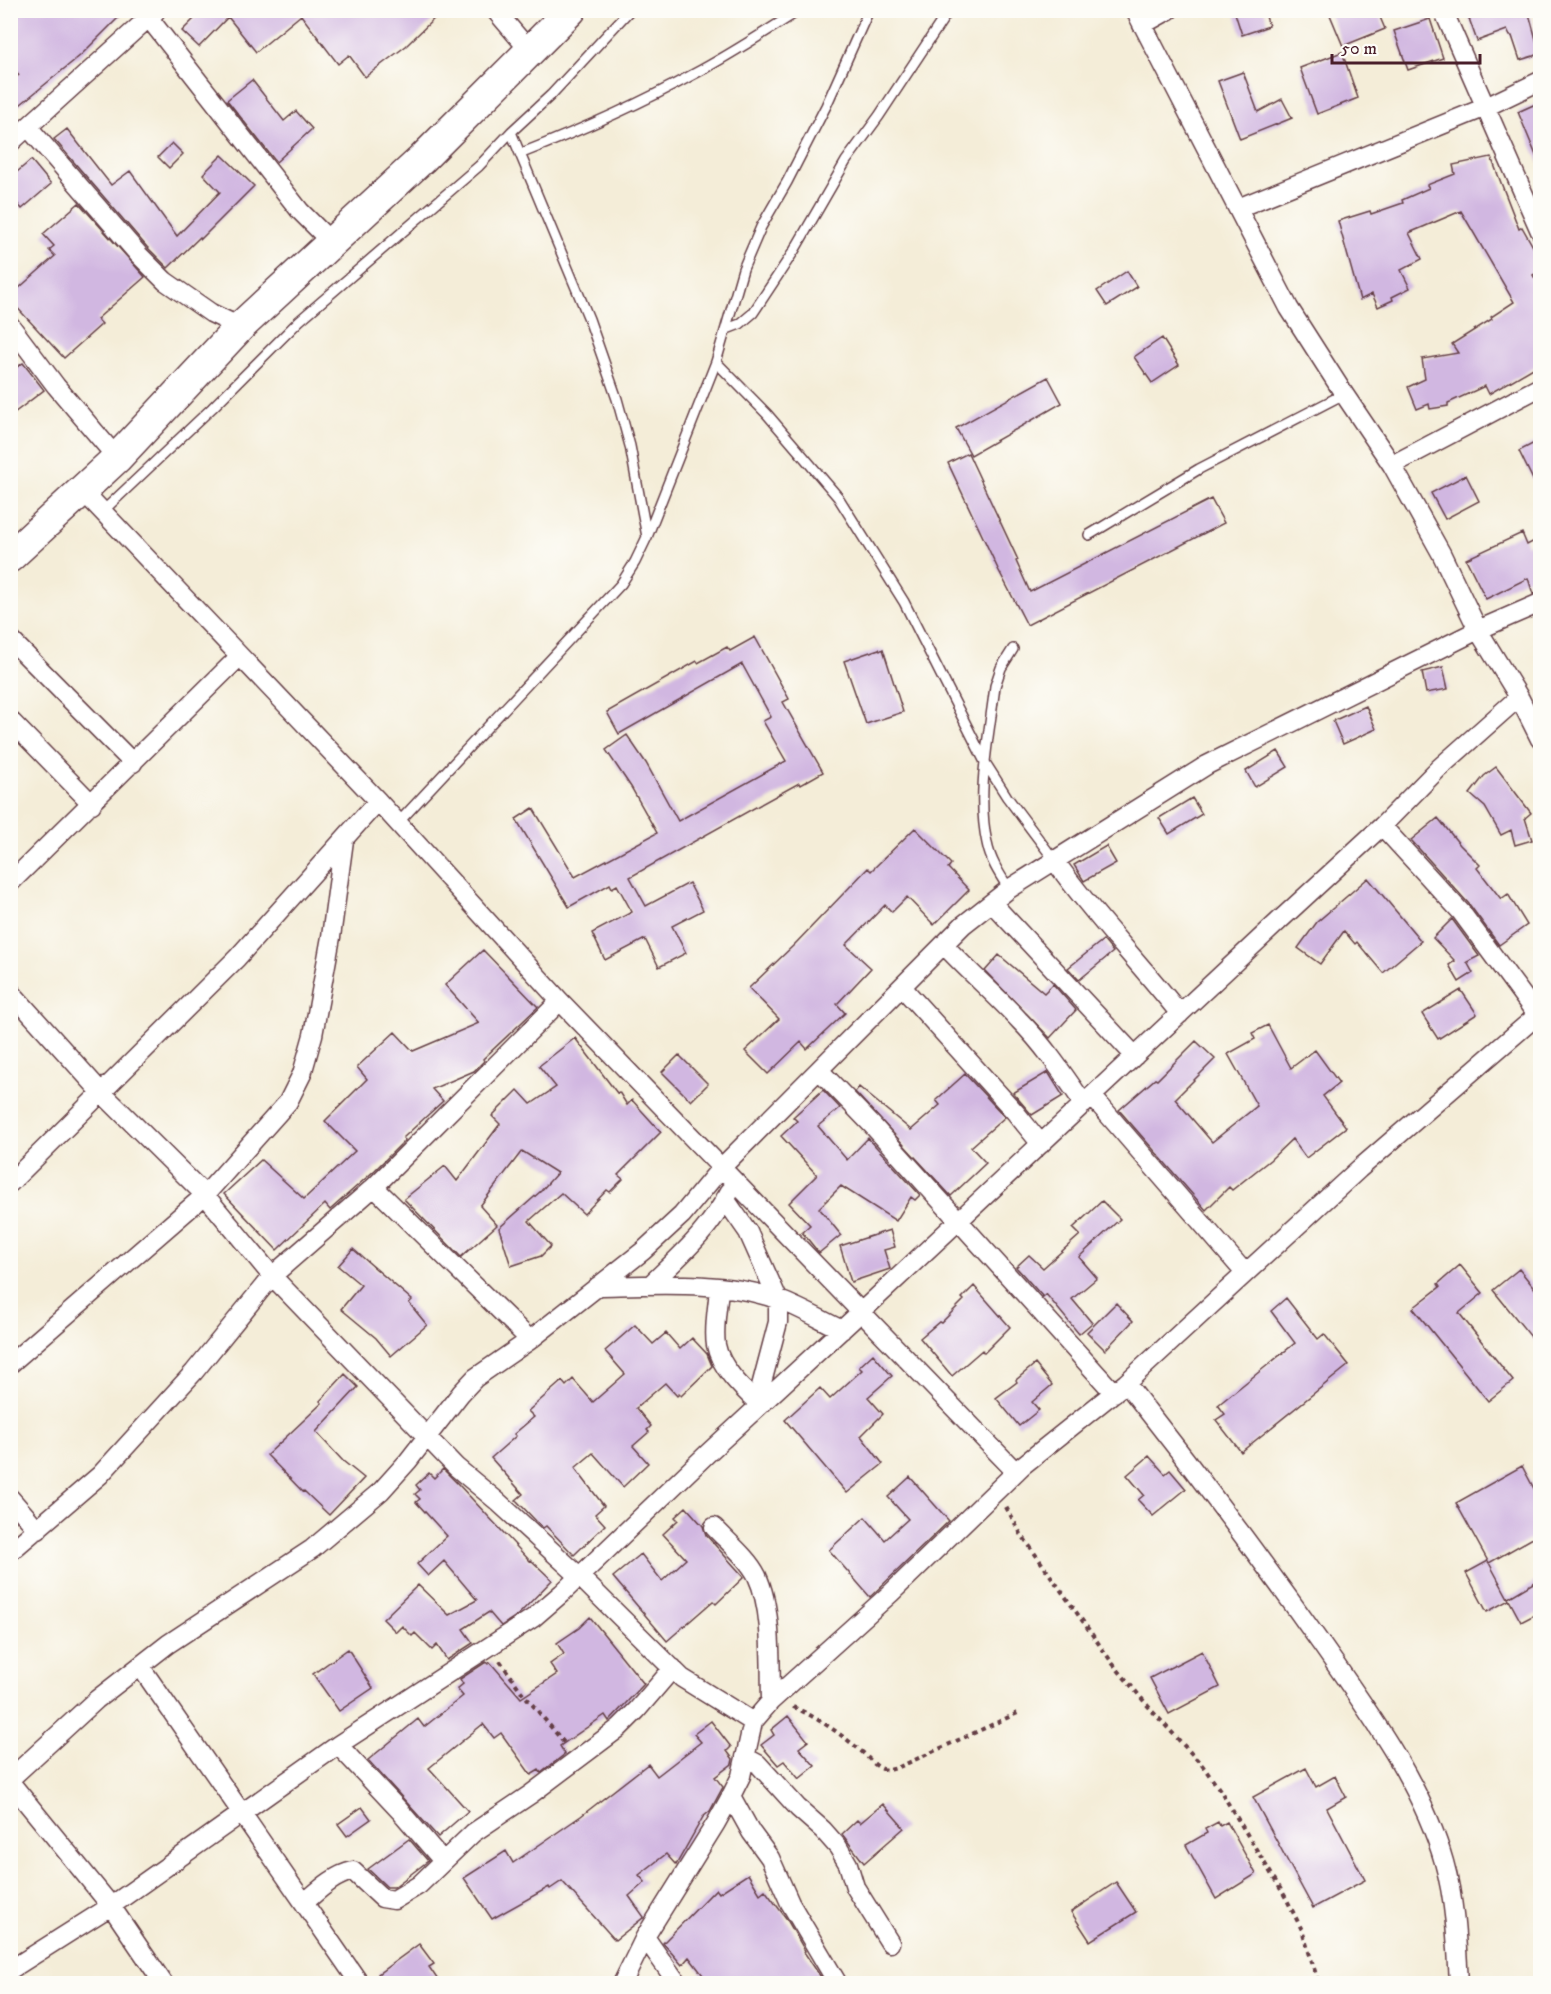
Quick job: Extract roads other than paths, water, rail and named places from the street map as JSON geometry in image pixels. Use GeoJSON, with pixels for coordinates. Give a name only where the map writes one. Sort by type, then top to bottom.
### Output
{"type":"FeatureCollection","features":[{"type":"Feature","properties":{"kind":"highway"},"geometry":{"type":"LineString","coordinates":[[10,556],[92,501],[117,458],[240,327],[493,91],[571,10]]}},
{"type":"Feature","properties":{"kind":"street"},"geometry":{"type":"LineString","coordinates":[[495,10],[530,51]]}},
{"type":"Feature","properties":{"kind":"street"},"geometry":{"type":"LineString","coordinates":[[1169,10],[1138,18],[1289,308],[1392,465],[1441,553],[1478,630],[1519,697],[1540,739]]}},
{"type":"Feature","properties":{"kind":"street"},"geometry":{"type":"LineString","coordinates":[[1443,10],[1540,231]]}},
{"type":"Feature","properties":{"kind":"street"},"geometry":{"type":"LineString","coordinates":[[10,143],[152,14],[300,211],[332,243]]}},
{"type":"Feature","properties":{"kind":"street"},"geometry":{"type":"LineString","coordinates":[[1238,208],[1486,107],[1540,81]]}},
{"type":"Feature","properties":{"kind":"street"},"geometry":{"type":"LineString","coordinates":[[28,127],[139,255],[165,280],[211,313],[240,327]]}},
{"type":"Feature","properties":{"kind":"street"},"geometry":{"type":"LineString","coordinates":[[10,325],[56,387],[117,458]]}},
{"type":"Feature","properties":{"kind":"street"},"geometry":{"type":"LineString","coordinates":[[1392,465],[1540,387]]}},
{"type":"Feature","properties":{"kind":"street"},"geometry":{"type":"LineString","coordinates":[[92,501],[378,801],[560,1001],[1016,1472]]}},
{"type":"Feature","properties":{"kind":"street"},"geometry":{"type":"LineString","coordinates":[[164,1983],[111,1906],[10,1780],[96,1701],[168,1644],[312,1549],[381,1491],[475,1378],[530,1340],[643,1251],[682,1215],[722,1168],[963,925],[1009,889],[1207,765],[1478,630],[1540,603]]}},
{"type":"Feature","properties":{"kind":"street"},"geometry":{"type":"LineString","coordinates":[[10,639],[133,763]]}},
{"type":"Feature","properties":{"kind":"street"},"geometry":{"type":"LineString","coordinates":[[10,883],[239,657]]}},
{"type":"Feature","properties":{"kind":"street"},"geometry":{"type":"LineString","coordinates":[[10,1970],[111,1906],[338,1745],[532,1618],[579,1576],[755,1406],[842,1330],[959,1222],[1382,826],[1438,769],[1519,697]]}},
{"type":"Feature","properties":{"kind":"street"},"geometry":{"type":"LineString","coordinates":[[10,720],[92,804]]}},
{"type":"Feature","properties":{"kind":"street"},"geometry":{"type":"LineString","coordinates":[[10,1182],[237,958],[378,801]]}},
{"type":"Feature","properties":{"kind":"street"},"geometry":{"type":"LineString","coordinates":[[622,1983],[645,1937],[731,1796],[741,1776],[753,1722],[775,1698],[891,1593],[1016,1472],[1120,1388],[1359,1169],[1539,1014],[1461,912],[1382,826]]}},
{"type":"Feature","properties":{"kind":"street"},"geometry":{"type":"LineString","coordinates":[[10,1364],[205,1195],[288,1102],[302,1074],[313,1035],[324,981],[344,840]]}},
{"type":"Feature","properties":{"kind":"street"},"geometry":{"type":"LineString","coordinates":[[1055,861],[1079,896],[1148,973],[1180,1014]]}},
{"type":"Feature","properties":{"kind":"street"},"geometry":{"type":"LineString","coordinates":[[992,903],[1136,1056]]}},
{"type":"Feature","properties":{"kind":"street"},"geometry":{"type":"LineString","coordinates":[[944,945],[1019,1020],[1088,1100],[1245,1273]]}},
{"type":"Feature","properties":{"kind":"street"},"geometry":{"type":"LineString","coordinates":[[902,987],[1016,1112],[1041,1144]]}},
{"type":"Feature","properties":{"kind":"street"},"geometry":{"type":"LineString","coordinates":[[10,991],[101,1092],[205,1195],[272,1276],[456,1467],[579,1576],[682,1678],[753,1722]]}},
{"type":"Feature","properties":{"kind":"street"},"geometry":{"type":"LineString","coordinates":[[10,1552],[100,1475],[194,1372],[272,1276],[374,1187],[560,1001]]}},
{"type":"Feature","properties":{"kind":"street"},"geometry":{"type":"LineString","coordinates":[[819,1070],[959,1222],[1120,1388],[1251,1544],[1338,1667],[1392,1749],[1425,1811],[1444,1862],[1457,1937],[1459,1983]]}},
{"type":"Feature","properties":{"kind":"street"},"geometry":{"type":"LineString","coordinates":[[650,1285],[706,1230],[734,1182]]}},
{"type":"Feature","properties":{"kind":"street"},"geometry":{"type":"LineString","coordinates":[[374,1187],[530,1340]]}},
{"type":"Feature","properties":{"kind":"street"},"geometry":{"type":"LineString","coordinates":[[725,1199],[748,1232],[778,1299],[778,1322],[755,1406]]}},
{"type":"Feature","properties":{"kind":"street"},"geometry":{"type":"LineString","coordinates":[[598,1286],[650,1285],[745,1291],[778,1299],[842,1330]]}},
{"type":"Feature","properties":{"kind":"street"},"geometry":{"type":"LineString","coordinates":[[719,1288],[716,1343],[719,1353],[755,1406]]}},
{"type":"Feature","properties":{"kind":"street"},"geometry":{"type":"LineString","coordinates":[[10,1498],[38,1530]]}},
{"type":"Feature","properties":{"kind":"street"},"geometry":{"type":"LineString","coordinates":[[714,1527],[757,1576],[764,1600],[772,1649],[775,1698]]}},
{"type":"Feature","properties":{"kind":"street"},"geometry":{"type":"LineString","coordinates":[[140,1666],[360,1983]]}},
{"type":"Feature","properties":{"kind":"street"},"geometry":{"type":"LineString","coordinates":[[305,1902],[326,1884],[353,1871],[382,1898],[394,1900],[419,1885],[473,1833],[531,1794],[620,1728],[673,1668]]}},
{"type":"Feature","properties":{"kind":"street"},"geometry":{"type":"LineString","coordinates":[[338,1745],[443,1861]]}},
{"type":"Feature","properties":{"kind":"street"},"geometry":{"type":"LineString","coordinates":[[745,1757],[758,1764],[838,1847],[848,1864],[855,1887],[891,1943]]}},
{"type":"Feature","properties":{"kind":"street"},"geometry":{"type":"LineString","coordinates":[[731,1796],[751,1832],[770,1858],[790,1903],[837,1983]]}},
{"type":"Feature","properties":{"kind":"street"},"geometry":{"type":"LineString","coordinates":[[645,1937],[678,1983]]}},
{"type":"Feature","properties":{"kind":"lane"},"geometry":{"type":"LineString","coordinates":[[92,501],[212,408],[299,321],[457,186],[551,95],[630,10]]}},
{"type":"Feature","properties":{"kind":"lane"},"geometry":{"type":"LineString","coordinates":[[522,153],[574,133],[639,103],[694,74],[800,10]]}},
{"type":"Feature","properties":{"kind":"lane"},"geometry":{"type":"LineString","coordinates":[[397,824],[621,584],[635,562],[716,362],[742,269],[761,227],[826,106],[869,10]]}},
{"type":"Feature","properties":{"kind":"lane"},"geometry":{"type":"LineString","coordinates":[[727,328],[740,324],[753,313],[794,251],[846,161],[879,116],[949,10]]}},
{"type":"Feature","properties":{"kind":"lane"},"geometry":{"type":"LineString","coordinates":[[512,132],[589,319],[617,399],[630,446],[647,537]]}},
{"type":"Feature","properties":{"kind":"lane"},"geometry":{"type":"LineString","coordinates":[[716,362],[767,414],[838,497],[904,602],[986,764],[1007,797],[1055,861]]}},
{"type":"Feature","properties":{"kind":"lane"},"geometry":{"type":"LineString","coordinates":[[1089,534],[1199,469],[1344,394]]}},
{"type":"Feature","properties":{"kind":"lane"},"geometry":{"type":"LineString","coordinates":[[1009,889],[994,864],[987,845],[983,809],[995,686],[1001,668],[1013,649]]}}]}
